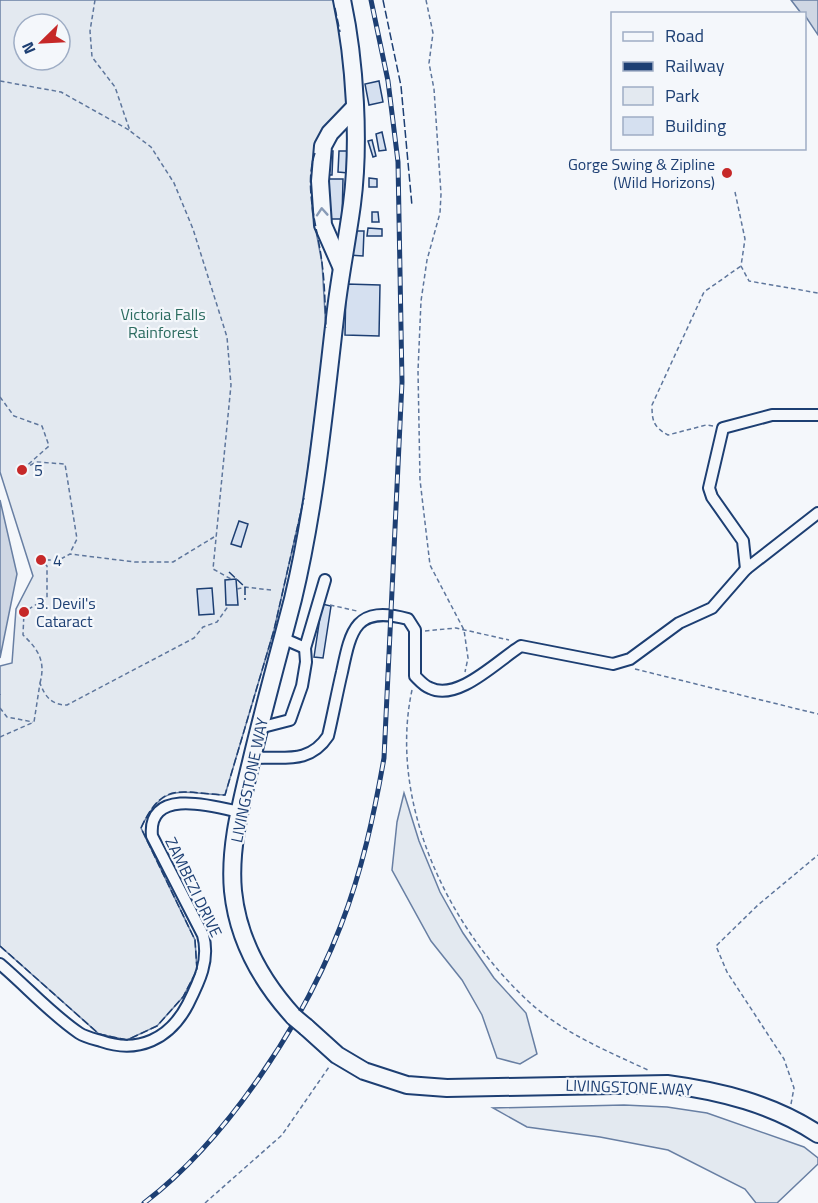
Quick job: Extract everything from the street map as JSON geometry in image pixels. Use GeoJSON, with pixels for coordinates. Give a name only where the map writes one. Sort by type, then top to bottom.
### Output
{"type":"FeatureCollection","features":[{"type":"Feature","properties":{"kind":"highway","name":"LIVINGSTONE WAY"},"geometry":{"type":"LineString","coordinates":[[342,0],[347,22],[354,108],[356,153],[352,202],[341,266],[310,514],[239,812],[233,861],[233,892],[242,932],[271,991],[300,1022],[337,1055],[364,1071],[406,1084],[447,1088],[667,1084],[703,1089],[746,1100],[818,1134]]}},
{"type":"Feature","properties":{"kind":"highway"},"geometry":{"type":"LineString","coordinates":[[341,266],[323,225],[320,181],[323,146],[330,133],[354,108]]}},
{"type":"Feature","properties":{"kind":"street"},"geometry":{"type":"LineString","coordinates":[[746,569],[743,541],[712,497],[709,488],[723,428],[771,414],[818,415]]}},
{"type":"Feature","properties":{"kind":"street"},"geometry":{"type":"LineString","coordinates":[[252,758],[311,754],[321,747],[328,736],[350,635],[367,618],[391,614],[408,619],[416,630],[415,676],[429,688],[442,692],[467,685],[521,646],[613,664],[630,659],[679,623],[712,608],[746,569],[818,513]]}},
{"type":"Feature","properties":{"kind":"street"},"geometry":{"type":"LineString","coordinates":[[259,728],[290,720],[302,686],[306,662],[305,648],[325,580]]}},
{"type":"Feature","properties":{"kind":"street"},"geometry":{"type":"LineString","coordinates":[[282,638],[305,648]]}},
{"type":"Feature","properties":{"kind":"street","name":"ZAMBEZI DRIVE"},"geometry":{"type":"LineString","coordinates":[[0,964],[81,1034],[110,1044],[131,1047],[153,1042],[172,1028],[184,1010],[197,985],[207,949],[203,935],[152,836],[152,822],[160,812],[177,803],[190,801],[239,812]]}},
{"type":"Feature","properties":{"kind":"path"},"geometry":{"type":"LineString","coordinates":[[95,0],[90,31],[92,57],[115,87],[130,131]]}},
{"type":"Feature","properties":{"kind":"path"},"geometry":{"type":"LineString","coordinates":[[426,0],[433,33],[429,63],[434,89],[441,194],[440,213],[427,260],[421,301],[418,382],[420,480],[430,565],[464,630],[468,658],[465,674],[453,690]]}},
{"type":"Feature","properties":{"kind":"path"},"geometry":{"type":"LineString","coordinates":[[0,81],[61,92],[130,131],[151,147],[174,183],[193,229],[227,337],[231,384],[213,569],[231,579]]}},
{"type":"Feature","properties":{"kind":"path"},"geometry":{"type":"LineString","coordinates":[[735,192],[745,239],[741,266],[750,281],[818,293]]}},
{"type":"Feature","properties":{"kind":"path"},"geometry":{"type":"LineString","coordinates":[[723,428],[706,424],[668,435],[656,429],[652,420],[652,405],[704,292],[741,266]]}},
{"type":"Feature","properties":{"kind":"path"},"geometry":{"type":"LineString","coordinates":[[0,397],[14,416],[42,426],[49,446],[22,470],[36,462],[64,464],[77,539],[70,554]]}},
{"type":"Feature","properties":{"kind":"path"},"geometry":{"type":"LineString","coordinates":[[34,722],[44,669],[38,650],[23,635],[24,612],[47,598],[46,566],[41,560],[59,560],[70,554],[135,562],[173,562],[215,536]]}},
{"type":"Feature","properties":{"kind":"path"},"geometry":{"type":"LineString","coordinates":[[237,590],[245,587],[271,590]]}},
{"type":"Feature","properties":{"kind":"path"},"geometry":{"type":"LineString","coordinates":[[317,602],[379,615]]}},
{"type":"Feature","properties":{"kind":"path"},"geometry":{"type":"LineString","coordinates":[[40,683],[44,694],[56,705],[67,705],[194,638],[202,627],[217,622],[229,605]]}},
{"type":"Feature","properties":{"kind":"path"},"geometry":{"type":"LineString","coordinates":[[416,630],[464,630],[514,641],[521,646]]}},
{"type":"Feature","properties":{"kind":"path"},"geometry":{"type":"LineString","coordinates":[[636,669],[818,714]]}},
{"type":"Feature","properties":{"kind":"path"},"geometry":{"type":"LineString","coordinates":[[415,676],[410,699],[406,749],[415,816],[432,864],[462,919],[503,975],[529,1002],[581,1039],[651,1071]]}},
{"type":"Feature","properties":{"kind":"path"},"geometry":{"type":"LineString","coordinates":[[0,708],[7,717],[34,722]]}},
{"type":"Feature","properties":{"kind":"path"},"geometry":{"type":"LineString","coordinates":[[0,738],[34,722]]}},
{"type":"Feature","properties":{"kind":"path"},"geometry":{"type":"LineString","coordinates":[[788,1119],[794,1088],[784,1059],[727,972],[716,946],[758,905],[818,855]]}},
{"type":"Feature","properties":{"kind":"path"},"geometry":{"type":"LineString","coordinates":[[205,1203],[282,1135],[337,1055]]}},
{"type":"Feature","properties":{"kind":"green space","name":"Victoria Falls Rainforest"},"geometry":{"type":"Polygon","coordinates":[[[0,0],[334,0],[347,104],[322,133],[312,162],[312,210],[322,263],[326,330],[304,498],[274,630],[225,795],[184,792],[165,796],[149,813],[141,828],[195,940],[197,970],[183,997],[157,1026],[127,1040],[99,1034],[0,946],[0,666],[12,663],[16,609],[33,576],[0,472],[0,0]]]}},
{"type":"Feature","properties":{"kind":"green space"},"geometry":{"type":"Polygon","coordinates":[[[404,793],[419,841],[440,892],[463,933],[494,978],[526,1013],[537,1054],[520,1064],[497,1058],[482,1015],[462,980],[431,941],[392,870],[397,822],[404,793]]]}},
{"type":"Feature","properties":{"kind":"green space"},"geometry":{"type":"Polygon","coordinates":[[[624,1105],[667,1107],[707,1113],[804,1147],[818,1158],[818,1164],[777,1203],[756,1203],[745,1189],[668,1150],[600,1137],[527,1127],[493,1108],[624,1105]]]}},
{"type":"Feature","properties":{"kind":"shaded area"},"geometry":{"type":"Polygon","coordinates":[[[791,0],[818,0],[818,35],[806,17],[806,12],[800,12],[791,0]]]}},
{"type":"Feature","properties":{"kind":"shaded area"},"geometry":{"type":"Polygon","coordinates":[[[0,500],[17,574],[0,658],[0,500]]]}},
{"type":"Feature","properties":{"kind":"building"},"geometry":{"type":"Polygon","coordinates":[[[379,81],[383,102],[369,105],[365,84],[379,81]]]}},
{"type":"Feature","properties":{"kind":"building"},"geometry":{"type":"Polygon","coordinates":[[[382,132],[386,150],[379,151],[376,134],[382,132]]]}},
{"type":"Feature","properties":{"kind":"building"},"geometry":{"type":"Polygon","coordinates":[[[372,140],[376,156],[373,157],[368,141],[372,140]]]}},
{"type":"Feature","properties":{"kind":"building"},"geometry":{"type":"Polygon","coordinates":[[[324,151],[333,151],[332,175],[323,175],[324,151]]]}},
{"type":"Feature","properties":{"kind":"building"},"geometry":{"type":"Polygon","coordinates":[[[339,151],[348,151],[348,173],[338,172],[339,151]]]}},
{"type":"Feature","properties":{"kind":"building"},"geometry":{"type":"Polygon","coordinates":[[[369,178],[377,179],[377,187],[369,187],[369,178]]]}},
{"type":"Feature","properties":{"kind":"building"},"geometry":{"type":"Polygon","coordinates":[[[324,179],[343,179],[342,219],[323,219],[324,179]]]}},
{"type":"Feature","properties":{"kind":"building"},"geometry":{"type":"Polygon","coordinates":[[[372,212],[378,212],[379,222],[372,222],[372,212]]]}},
{"type":"Feature","properties":{"kind":"building"},"geometry":{"type":"Polygon","coordinates":[[[368,228],[382,229],[382,236],[367,236],[368,228]]]}},
{"type":"Feature","properties":{"kind":"building"},"geometry":{"type":"Polygon","coordinates":[[[350,231],[364,231],[363,256],[349,255],[350,231]]]}},
{"type":"Feature","properties":{"kind":"building"},"geometry":{"type":"Polygon","coordinates":[[[346,284],[380,285],[379,336],[345,335],[346,284]]]}},
{"type":"Feature","properties":{"kind":"building"},"geometry":{"type":"Polygon","coordinates":[[[239,521],[248,524],[241,547],[231,544],[239,521]]]}},
{"type":"Feature","properties":{"kind":"building"},"geometry":{"type":"Polygon","coordinates":[[[236,579],[238,605],[226,605],[225,580],[236,579]]]}},
{"type":"Feature","properties":{"kind":"building"},"geometry":{"type":"Polygon","coordinates":[[[212,588],[214,614],[199,615],[197,589],[212,588]]]}},
{"type":"Feature","properties":{"kind":"building"},"geometry":{"type":"Polygon","coordinates":[[[322,604],[331,606],[323,658],[314,657],[322,604]]]}},
{"type":"Feature","properties":{"kind":"railway"},"geometry":{"type":"LineString","coordinates":[[144,1203],[175,1177],[205,1147],[233,1113],[260,1077],[306,1000],[341,925],[355,884],[367,843],[384,758],[402,382],[398,162],[388,81],[371,0]]}},
{"type":"Feature","properties":{"kind":"fence"},"geometry":{"type":"LineString","coordinates":[[383,0],[401,86],[412,206]]}},
{"type":"Feature","properties":{"kind":"fence"},"geometry":{"type":"LineString","coordinates":[[335,8],[340,32]]}},
{"type":"Feature","properties":{"kind":"fence"},"geometry":{"type":"LineString","coordinates":[[315,153],[310,180],[312,208],[323,271],[326,328]]}},
{"type":"Feature","properties":{"kind":"fence"},"geometry":{"type":"LineString","coordinates":[[0,946],[99,1034],[127,1040],[157,1026],[183,997],[197,970],[195,940],[141,828],[157,802],[165,796],[184,792],[225,795],[274,630],[304,498]]}},
{"type":"Feature","properties":{"kind":"fence"},"geometry":{"type":"LineString","coordinates":[[229,572],[245,587],[245,600]]}},
{"type":"Feature","properties":{"kind":"place","name":"Gorge Swing & Zipline (Wild Horizons)"},"geometry":{"type":"Point","coordinates":[727,173]}},
{"type":"Feature","properties":{"kind":"place","name":"5"},"geometry":{"type":"Point","coordinates":[22,470]}},
{"type":"Feature","properties":{"kind":"place","name":"4"},"geometry":{"type":"Point","coordinates":[41,560]}},
{"type":"Feature","properties":{"kind":"place","name":"3. Devil's Cataract"},"geometry":{"type":"Point","coordinates":[24,612]}}]}
